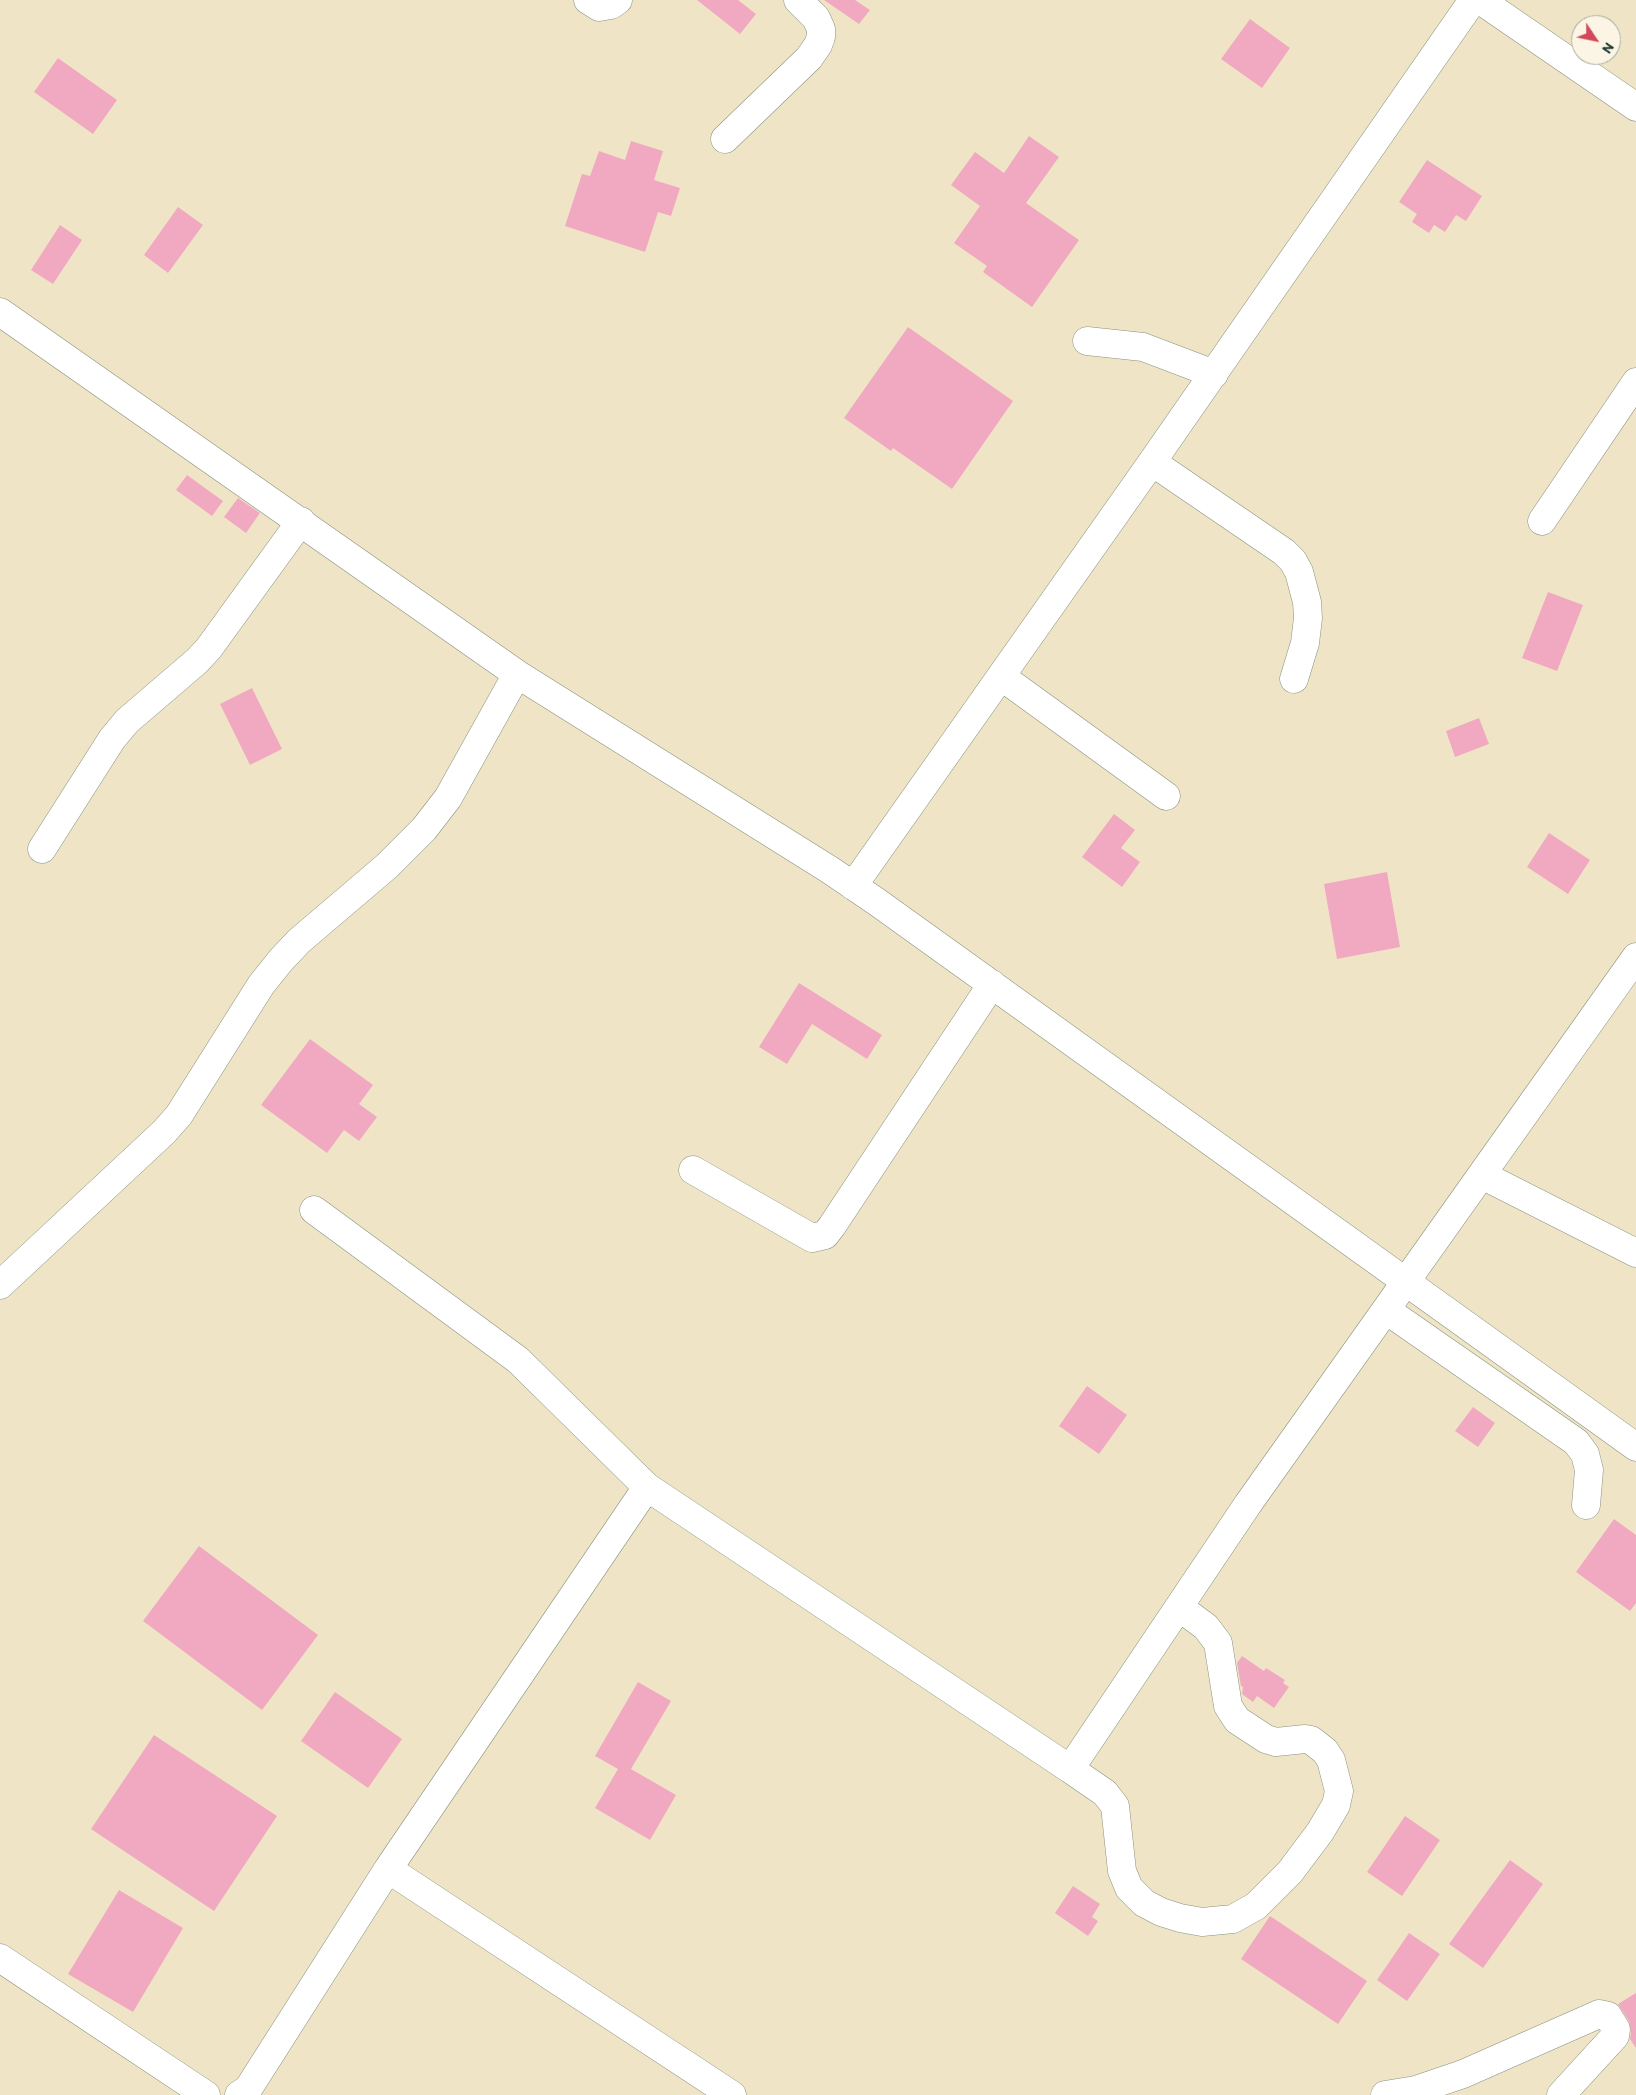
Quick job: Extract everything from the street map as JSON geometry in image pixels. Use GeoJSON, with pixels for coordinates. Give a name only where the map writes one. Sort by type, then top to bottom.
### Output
{"type":"FeatureCollection","features":[{"type":"Feature","properties":{"kind":"street"},"geometry":{"type":"LineString","coordinates":[[588,0],[599,7],[611,5],[618,0]]}},
{"type":"Feature","properties":{"kind":"street"},"geometry":{"type":"LineString","coordinates":[[725,139],[808,58],[818,45],[821,29],[816,18],[798,0]]}},
{"type":"Feature","properties":{"kind":"street"},"geometry":{"type":"LineString","coordinates":[[853,886],[1002,677],[1473,0]]}},
{"type":"Feature","properties":{"kind":"street"},"geometry":{"type":"LineString","coordinates":[[1480,0],[1636,107]]}},
{"type":"Feature","properties":{"kind":"street"},"geometry":{"type":"LineString","coordinates":[[5,322],[301,521],[517,674],[853,886],[1636,1447]]}},
{"type":"Feature","properties":{"kind":"street"},"geometry":{"type":"LineString","coordinates":[[1087,341],[1143,347],[1214,374]]}},
{"type":"Feature","properties":{"kind":"street"},"geometry":{"type":"LineString","coordinates":[[1542,521],[1636,382]]}},
{"type":"Feature","properties":{"kind":"street"},"geometry":{"type":"LineString","coordinates":[[1152,462],[1284,552],[1293,561],[1300,572],[1307,602],[1308,618],[1305,643],[1294,679]]}},
{"type":"Feature","properties":{"kind":"street"},"geometry":{"type":"LineString","coordinates":[[42,849],[112,739],[127,721],[197,661],[209,648],[301,521]]}},
{"type":"Feature","properties":{"kind":"street"},"geometry":{"type":"LineString","coordinates":[[0,1286],[164,1132],[179,1115],[262,984],[298,941],[387,866],[424,829],[448,798],[517,674]]}},
{"type":"Feature","properties":{"kind":"street"},"geometry":{"type":"LineString","coordinates":[[1002,677],[1166,796]]}},
{"type":"Feature","properties":{"kind":"street"},"geometry":{"type":"LineString","coordinates":[[1070,1769],[1248,1504],[1636,957]]}},
{"type":"Feature","properties":{"kind":"street"},"geometry":{"type":"LineString","coordinates":[[694,1170],[812,1238],[825,1235],[992,984]]}},
{"type":"Feature","properties":{"kind":"street"},"geometry":{"type":"LineString","coordinates":[[1482,1175],[1636,1253]]}},
{"type":"Feature","properties":{"kind":"street"},"geometry":{"type":"LineString","coordinates":[[314,1210],[518,1360],[647,1487],[1105,1793],[1115,1806],[1122,1871],[1129,1888],[1144,1904],[1180,1918],[1202,1922],[1233,1919],[1256,1906],[1290,1872],[1320,1832],[1336,1805],[1339,1791],[1331,1760],[1325,1751],[1311,1740],[1276,1742],[1266,1739],[1237,1720],[1228,1706],[1218,1644],[1206,1627],[1179,1607]]}},
{"type":"Feature","properties":{"kind":"street"},"geometry":{"type":"LineString","coordinates":[[1386,1310],[1576,1442],[1585,1454],[1589,1470],[1586,1505]]}},
{"type":"Feature","properties":{"kind":"street"},"geometry":{"type":"LineString","coordinates":[[239,2095],[248,2089],[388,1869],[647,1487]]}},
{"type":"Feature","properties":{"kind":"street"},"geometry":{"type":"LineString","coordinates":[[388,1869],[732,2095]]}},
{"type":"Feature","properties":{"kind":"street"},"geometry":{"type":"LineString","coordinates":[[0,1958],[206,2095]]}},
{"type":"Feature","properties":{"kind":"street"},"geometry":{"type":"LineString","coordinates":[[1385,2095],[1416,2090],[1463,2074],[1599,2014],[1608,2016],[1616,2029],[1615,2036],[1561,2095]]}},
{"type":"Feature","properties":{"kind":"building"},"geometry":{"type":"Polygon","coordinates":[[[697,0],[738,0],[756,14],[740,34],[697,0]]]}},
{"type":"Feature","properties":{"kind":"building"},"geometry":{"type":"Polygon","coordinates":[[[824,0],[855,0],[870,10],[859,24],[824,0]]]}},
{"type":"Feature","properties":{"kind":"building"},"geometry":{"type":"Polygon","coordinates":[[[1250,19],[1290,48],[1262,88],[1221,59],[1250,19]]]}},
{"type":"Feature","properties":{"kind":"building"},"geometry":{"type":"Polygon","coordinates":[[[58,58],[117,100],[93,134],[34,92],[58,58]]]}},
{"type":"Feature","properties":{"kind":"building"},"geometry":{"type":"Polygon","coordinates":[[[1029,136],[1059,157],[1026,203],[1079,240],[1032,307],[983,272],[987,266],[954,243],[980,206],[951,185],[975,152],[1004,173],[1029,136]]]}},
{"type":"Feature","properties":{"kind":"building"},"geometry":{"type":"Polygon","coordinates":[[[631,141],[663,151],[654,180],[680,188],[671,216],[658,212],[645,252],[565,226],[582,174],[590,176],[599,151],[625,160],[631,141]]]}},
{"type":"Feature","properties":{"kind":"building"},"geometry":{"type":"Polygon","coordinates":[[[1427,160],[1482,196],[1466,221],[1456,215],[1445,232],[1434,225],[1429,233],[1412,222],[1417,214],[1399,202],[1427,160]]]}},
{"type":"Feature","properties":{"kind":"building"},"geometry":{"type":"Polygon","coordinates":[[[178,207],[203,225],[168,273],[144,255],[178,207]]]}},
{"type":"Feature","properties":{"kind":"building"},"geometry":{"type":"Polygon","coordinates":[[[60,225],[82,240],[53,284],[31,270],[60,225]]]}},
{"type":"Feature","properties":{"kind":"building"},"geometry":{"type":"Polygon","coordinates":[[[908,327],[1013,401],[952,489],[893,448],[891,451],[844,418],[908,327]]]}},
{"type":"Feature","properties":{"kind":"building"},"geometry":{"type":"Polygon","coordinates":[[[187,475],[223,501],[212,516],[176,490],[187,475]]]}},
{"type":"Feature","properties":{"kind":"building"},"geometry":{"type":"Polygon","coordinates":[[[238,498],[260,513],[246,533],[224,517],[238,498]]]}},
{"type":"Feature","properties":{"kind":"building"},"geometry":{"type":"Polygon","coordinates":[[[1548,592],[1583,605],[1557,671],[1522,658],[1548,592]]]}},
{"type":"Feature","properties":{"kind":"building"},"geometry":{"type":"Polygon","coordinates":[[[252,688],[282,749],[250,765],[220,704],[252,688]]]}},
{"type":"Feature","properties":{"kind":"building"},"geometry":{"type":"Polygon","coordinates":[[[1479,718],[1489,744],[1455,757],[1446,731],[1479,718]]]}},
{"type":"Feature","properties":{"kind":"building"},"geometry":{"type":"Polygon","coordinates":[[[1114,814],[1135,830],[1121,848],[1140,862],[1122,887],[1082,857],[1114,814]]]}},
{"type":"Feature","properties":{"kind":"building"},"geometry":{"type":"Polygon","coordinates":[[[1549,833],[1590,860],[1568,894],[1527,867],[1549,833]]]}},
{"type":"Feature","properties":{"kind":"building"},"geometry":{"type":"Polygon","coordinates":[[[1387,872],[1400,947],[1337,959],[1324,884],[1387,872]]]}},
{"type":"Feature","properties":{"kind":"building"},"geometry":{"type":"Polygon","coordinates":[[[799,983],[882,1035],[867,1059],[812,1024],[787,1064],[759,1047],[799,983]]]}},
{"type":"Feature","properties":{"kind":"building"},"geometry":{"type":"Polygon","coordinates":[[[310,1039],[373,1085],[359,1104],[377,1117],[359,1141],[344,1130],[327,1153],[261,1105],[310,1039]]]}},
{"type":"Feature","properties":{"kind":"building"},"geometry":{"type":"Polygon","coordinates":[[[1087,1386],[1127,1415],[1099,1454],[1059,1426],[1087,1386]]]}},
{"type":"Feature","properties":{"kind":"building"},"geometry":{"type":"Polygon","coordinates":[[[1473,1407],[1495,1423],[1478,1447],[1455,1431],[1473,1407]]]}},
{"type":"Feature","properties":{"kind":"building"},"geometry":{"type":"Polygon","coordinates":[[[1614,1519],[1636,1535],[1636,1603],[1630,1611],[1576,1572],[1614,1519]]]}},
{"type":"Feature","properties":{"kind":"building"},"geometry":{"type":"Polygon","coordinates":[[[199,1546],[318,1635],[262,1710],[143,1621],[199,1546]]]}},
{"type":"Feature","properties":{"kind":"building"},"geometry":{"type":"Polygon","coordinates":[[[1242,1656],[1264,1671],[1266,1668],[1285,1680],[1283,1683],[1289,1687],[1274,1708],[1257,1696],[1253,1702],[1242,1694],[1243,1687],[1241,1686],[1237,1663],[1242,1656]]]}},
{"type":"Feature","properties":{"kind":"building"},"geometry":{"type":"Polygon","coordinates":[[[638,1682],[671,1701],[631,1769],[676,1795],[650,1840],[595,1808],[618,1769],[595,1756],[638,1682]]]}},
{"type":"Feature","properties":{"kind":"building"},"geometry":{"type":"Polygon","coordinates":[[[335,1692],[402,1739],[368,1788],[301,1741],[335,1692]]]}},
{"type":"Feature","properties":{"kind":"building"},"geometry":{"type":"Polygon","coordinates":[[[154,1735],[277,1816],[214,1911],[91,1829],[154,1735]]]}},
{"type":"Feature","properties":{"kind":"building"},"geometry":{"type":"Polygon","coordinates":[[[1405,1816],[1440,1840],[1402,1896],[1367,1872],[1405,1816]]]}},
{"type":"Feature","properties":{"kind":"building"},"geometry":{"type":"Polygon","coordinates":[[[1510,1860],[1543,1884],[1483,1968],[1449,1944],[1510,1860]]]}},
{"type":"Feature","properties":{"kind":"building"},"geometry":{"type":"Polygon","coordinates":[[[1073,1886],[1100,1904],[1092,1917],[1098,1921],[1088,1936],[1055,1913],[1073,1886]]]}},
{"type":"Feature","properties":{"kind":"building"},"geometry":{"type":"Polygon","coordinates":[[[119,1890],[183,1928],[133,2012],[68,1974],[119,1890]]]}},
{"type":"Feature","properties":{"kind":"building"},"geometry":{"type":"Polygon","coordinates":[[[1270,1916],[1367,1981],[1338,2024],[1241,1959],[1270,1916]]]}},
{"type":"Feature","properties":{"kind":"building"},"geometry":{"type":"Polygon","coordinates":[[[1409,1933],[1440,1954],[1407,2001],[1377,1980],[1409,1933]]]}},
{"type":"Feature","properties":{"kind":"building"},"geometry":{"type":"Polygon","coordinates":[[[1636,1993],[1636,2048],[1630,2039],[1629,2021],[1618,2004],[1636,1993]]]}}]}
